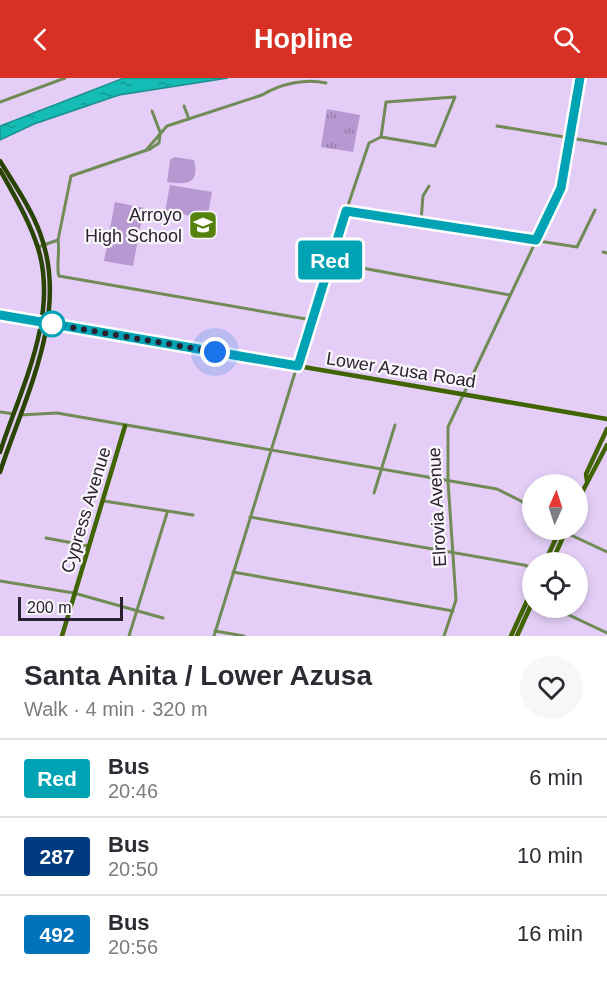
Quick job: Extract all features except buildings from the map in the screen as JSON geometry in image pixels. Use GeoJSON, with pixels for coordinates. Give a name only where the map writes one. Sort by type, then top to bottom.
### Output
{"type":"FeatureCollection","features":[{"type":"Feature","properties":{"kind":"main road"},"geometry":{"type":"LineString","coordinates":[[0,161],[32,216],[44,246],[51,288],[45,323],[0,472]]}},
{"type":"Feature","properties":{"kind":"main road"},"geometry":{"type":"LineString","coordinates":[[0,170],[38,248],[45,288],[45,323],[0,452]]}},
{"type":"Feature","properties":{"kind":"main road"},"geometry":{"type":"LineString","coordinates":[[18,203],[32,216]]}},
{"type":"Feature","properties":{"kind":"main road","name":"Lower Azusa Road"},"geometry":{"type":"LineString","coordinates":[[0,315],[607,419]]}},
{"type":"Feature","properties":{"kind":"main road","name":"Cypress Avenue"},"geometry":{"type":"LineString","coordinates":[[62,636],[125,426]]}},
{"type":"Feature","properties":{"kind":"main road"},"geometry":{"type":"LineString","coordinates":[[586,474],[607,429]]}},
{"type":"Feature","properties":{"kind":"main road"},"geometry":{"type":"LineString","coordinates":[[588,480],[592,477],[607,445]]}},
{"type":"Feature","properties":{"kind":"main road"},"geometry":{"type":"LineString","coordinates":[[511,636],[522,615]]}},
{"type":"Feature","properties":{"kind":"main road"},"geometry":{"type":"LineString","coordinates":[[517,636],[525,618]]}},
{"type":"Feature","properties":{"kind":"street"},"geometry":{"type":"LineString","coordinates":[[0,102],[65,78]]}},
{"type":"Feature","properties":{"kind":"street","name":"Elrovia Avenue"},"geometry":{"type":"LineString","coordinates":[[445,636],[456,600],[448,481],[448,427],[561,188],[580,78]]}},
{"type":"Feature","properties":{"kind":"street"},"geometry":{"type":"LineString","coordinates":[[160,133],[189,119],[262,95],[275,87],[317,81],[326,83]]}},
{"type":"Feature","properties":{"kind":"street"},"geometry":{"type":"LineString","coordinates":[[214,636],[329,262],[369,143],[381,137],[435,146],[454,97],[386,102],[381,137]]}},
{"type":"Feature","properties":{"kind":"street"},"geometry":{"type":"LineString","coordinates":[[184,106],[189,119]]}},
{"type":"Feature","properties":{"kind":"street"},"geometry":{"type":"LineString","coordinates":[[152,111],[160,133],[159,143],[72,176],[58,240],[61,250],[57,272],[59,276],[312,320]]}},
{"type":"Feature","properties":{"kind":"street"},"geometry":{"type":"LineString","coordinates":[[497,126],[607,144]]}},
{"type":"Feature","properties":{"kind":"street"},"geometry":{"type":"LineString","coordinates":[[421,221],[423,196],[429,186]]}},
{"type":"Feature","properties":{"kind":"street"},"geometry":{"type":"LineString","coordinates":[[346,211],[577,247],[595,210]]}},
{"type":"Feature","properties":{"kind":"street"},"geometry":{"type":"LineString","coordinates":[[38,248],[58,240]]}},
{"type":"Feature","properties":{"kind":"street"},"geometry":{"type":"LineString","coordinates":[[329,262],[511,295]]}},
{"type":"Feature","properties":{"kind":"street"},"geometry":{"type":"LineString","coordinates":[[0,412],[30,417],[57,413],[497,489],[522,502]]}},
{"type":"Feature","properties":{"kind":"street"},"geometry":{"type":"LineString","coordinates":[[374,493],[395,424]]}},
{"type":"Feature","properties":{"kind":"street"},"geometry":{"type":"LineString","coordinates":[[104,501],[167,513],[193,515]]}},
{"type":"Feature","properties":{"kind":"street"},"geometry":{"type":"LineString","coordinates":[[129,636],[167,513]]}},
{"type":"Feature","properties":{"kind":"street"},"geometry":{"type":"LineString","coordinates":[[250,517],[522,565]]}},
{"type":"Feature","properties":{"kind":"street"},"geometry":{"type":"LineString","coordinates":[[46,538],[89,546]]}},
{"type":"Feature","properties":{"kind":"street"},"geometry":{"type":"LineString","coordinates":[[582,540],[607,552]]}},
{"type":"Feature","properties":{"kind":"street"},"geometry":{"type":"LineString","coordinates":[[233,572],[454,611]]}},
{"type":"Feature","properties":{"kind":"street"},"geometry":{"type":"LineString","coordinates":[[0,581],[74,593],[136,613],[163,618]]}},
{"type":"Feature","properties":{"kind":"street"},"geometry":{"type":"LineString","coordinates":[[575,618],[607,633]]}},
{"type":"Feature","properties":{"kind":"street"},"geometry":{"type":"LineString","coordinates":[[215,631],[244,636]]}},
{"type":"Feature","properties":{"kind":"green space"},"geometry":{"type":"Polygon","coordinates":[[[327,109],[360,115],[353,152],[321,147],[327,109]]]}},
{"type":"Feature","properties":{"kind":"green space"},"geometry":{"type":"Polygon","coordinates":[[[174,157],[194,160],[195,174],[190,181],[186,183],[167,182],[170,160],[174,157]]]}},
{"type":"Feature","properties":{"kind":"green space"},"geometry":{"type":"Polygon","coordinates":[[[170,185],[212,192],[207,219],[165,211],[170,185]]]}},
{"type":"Feature","properties":{"kind":"green space"},"geometry":{"type":"Polygon","coordinates":[[[115,202],[144,208],[133,266],[104,261],[115,202]]]}},
{"type":"Feature","properties":{"kind":"water"},"geometry":{"type":"Polygon","coordinates":[[[124,78],[228,78],[119,95],[34,124],[0,140],[0,126],[124,78]]]}},
{"type":"Feature","properties":{"kind":"bus line","name":"Red"},"geometry":{"type":"LineString","coordinates":[[0,315],[298,366],[346,211],[536,240],[561,188],[580,78]]}},
{"type":"Feature","properties":{"kind":"place","name":"Arroyo High School"},"geometry":{"type":"Point","coordinates":[203,225]}},
{"type":"Feature","properties":{"kind":"route"},"geometry":{"type":"LineString","coordinates":[[52,324],[215,352]]}}]}
